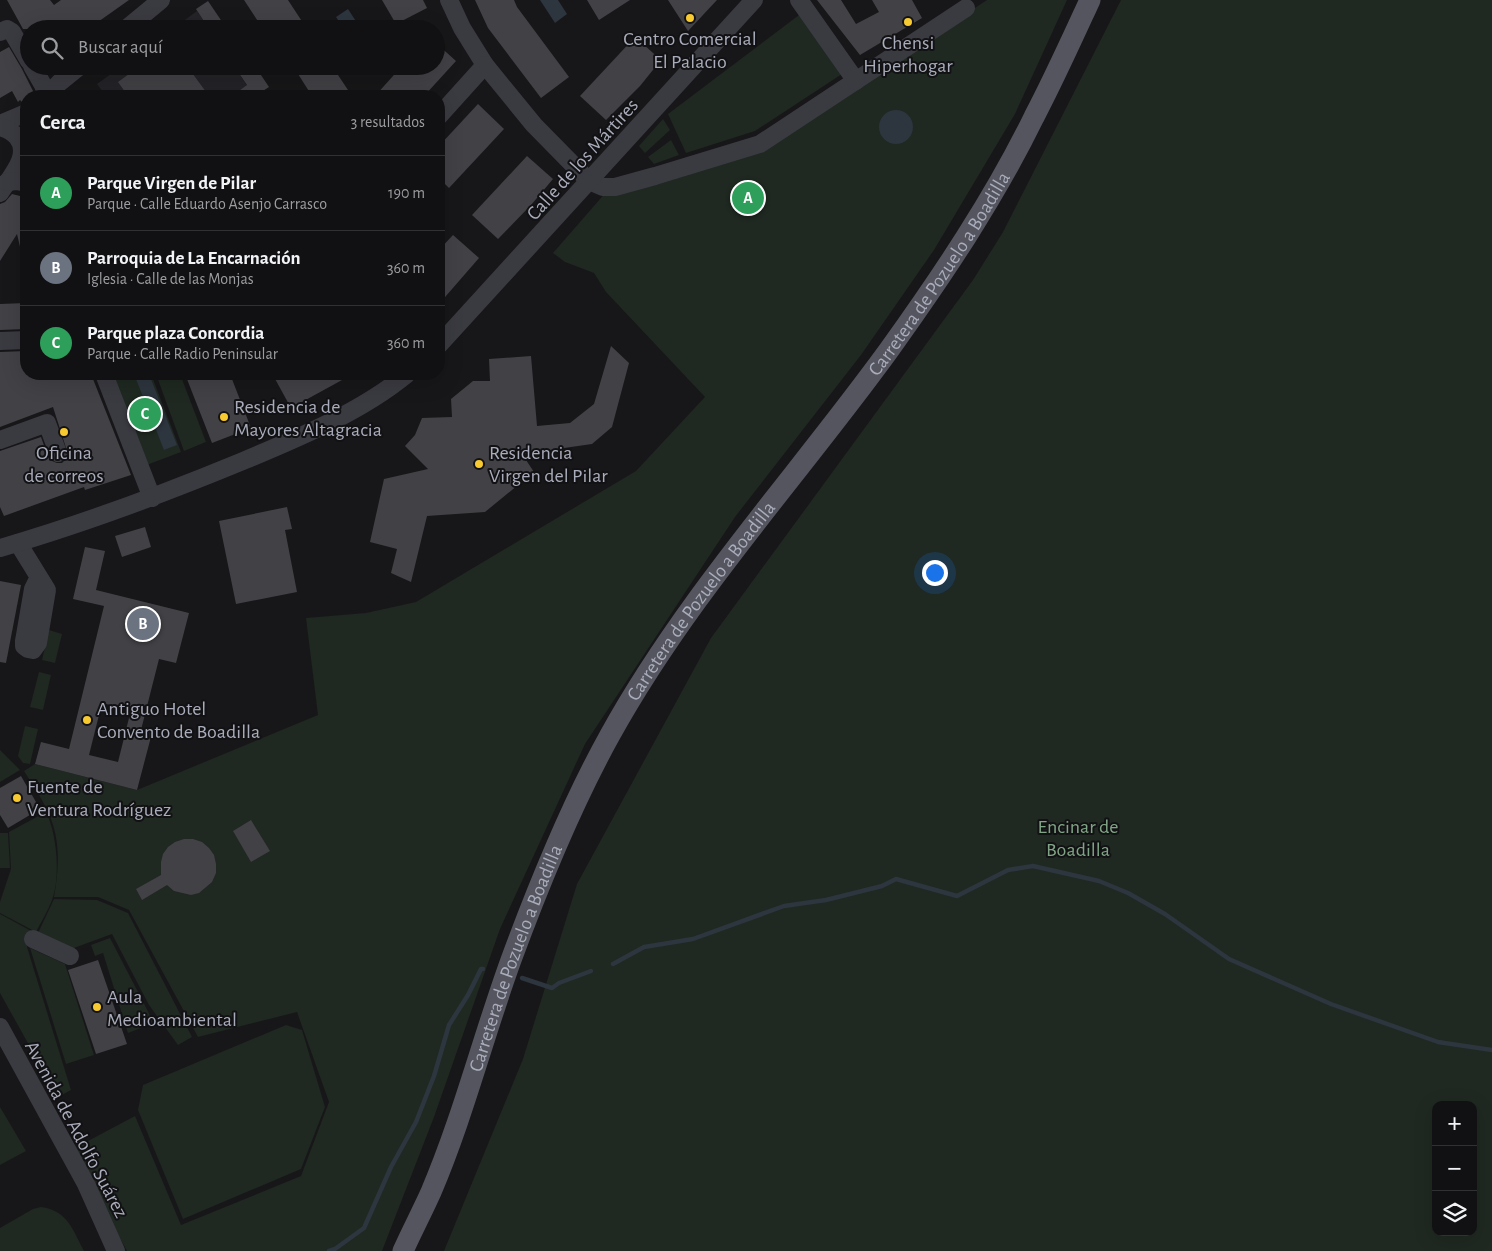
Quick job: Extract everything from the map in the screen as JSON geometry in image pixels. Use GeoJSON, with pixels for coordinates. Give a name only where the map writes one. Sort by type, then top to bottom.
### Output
{"type":"FeatureCollection","features":[{"type":"Feature","properties":{"kind":"main road","name":"Carretera de Pozuelo a Boadilla"},"geometry":{"type":"LineString","coordinates":[[403,1251],[431,1192],[511,960],[560,838],[608,737],[644,677],[713,577],[888,351],[953,257],[998,184],[1033,120],[1090,0]]}},
{"type":"Feature","properties":{"kind":"street"},"geometry":{"type":"LineString","coordinates":[[137,20],[161,0]]}},
{"type":"Feature","properties":{"kind":"street"},"geometry":{"type":"LineString","coordinates":[[449,0],[462,28],[485,66],[534,125],[589,181],[603,187],[614,187],[655,176],[760,144],[856,81],[969,2]]}},
{"type":"Feature","properties":{"kind":"street","name":"Calle de los Mártires"},"geometry":{"type":"LineString","coordinates":[[445,338],[754,0]]}},
{"type":"Feature","properties":{"kind":"street"},"geometry":{"type":"LineString","coordinates":[[799,0],[856,81]]}},
{"type":"Feature","properties":{"kind":"street"},"geometry":{"type":"LineString","coordinates":[[1,31],[7,29],[12,32],[20,46]]}},
{"type":"Feature","properties":{"kind":"street"},"geometry":{"type":"LineString","coordinates":[[445,109],[485,66]]}},
{"type":"Feature","properties":{"kind":"street"},"geometry":{"type":"LineString","coordinates":[[37,75],[45,90]]}},
{"type":"Feature","properties":{"kind":"street"},"geometry":{"type":"LineString","coordinates":[[53,90],[69,75]]}},
{"type":"Feature","properties":{"kind":"street"},"geometry":{"type":"LineString","coordinates":[[0,125],[20,116]]}},
{"type":"Feature","properties":{"kind":"street"},"geometry":{"type":"LineString","coordinates":[[0,125],[13,132],[20,141]]}},
{"type":"Feature","properties":{"kind":"street"},"geometry":{"type":"LineString","coordinates":[[3,187],[20,160]]}},
{"type":"Feature","properties":{"kind":"street"},"geometry":{"type":"LineString","coordinates":[[3,187],[16,181],[20,182]]}},
{"type":"Feature","properties":{"kind":"street"},"geometry":{"type":"LineString","coordinates":[[0,341],[20,340]]}},
{"type":"Feature","properties":{"kind":"street"},"geometry":{"type":"LineString","coordinates":[[106,380],[152,498]]}},
{"type":"Feature","properties":{"kind":"street"},"geometry":{"type":"LineString","coordinates":[[0,548],[152,498],[281,445],[341,416],[377,395],[397,380]]}},
{"type":"Feature","properties":{"kind":"street"},"geometry":{"type":"LineString","coordinates":[[0,440],[47,423],[58,453]]}},
{"type":"Feature","properties":{"kind":"street"},"geometry":{"type":"LineString","coordinates":[[18,543],[39,577]]}},
{"type":"Feature","properties":{"kind":"street"},"geometry":{"type":"LineString","coordinates":[[33,939],[70,956]]}},
{"type":"Feature","properties":{"kind":"street","name":"Avenida de Adolfo Suárez"},"geometry":{"type":"LineString","coordinates":[[0,1027],[86,1184],[116,1251]]}},
{"type":"Feature","properties":{"kind":"shaded area"},"geometry":{"type":"Polygon","coordinates":[[[540,0],[558,0],[567,14],[555,23],[540,0]]]}},
{"type":"Feature","properties":{"kind":"shaded area"},"geometry":{"type":"Polygon","coordinates":[[[348,9],[355,20],[338,20],[336,17],[348,9]]]}},
{"type":"Feature","properties":{"kind":"shaded area"},"geometry":{"type":"Polygon","coordinates":[[[197,11],[203,20],[185,20],[197,11]]]}},
{"type":"Feature","properties":{"kind":"shaded area"},"geometry":{"type":"Polygon","coordinates":[[[110,75],[240,75],[250,90],[102,90],[97,84],[110,75]]]}},
{"type":"Feature","properties":{"kind":"shaded area"},"geometry":{"type":"Polygon","coordinates":[[[896,110],[903,111],[908,115],[912,120],[912,134],[908,139],[903,143],[896,144],[889,143],[884,139],[880,134],[879,127],[880,120],[884,115],[889,111],[896,110]]]}},
{"type":"Feature","properties":{"kind":"shaded area"},"geometry":{"type":"Polygon","coordinates":[[[136,380],[151,380],[177,445],[164,450],[136,380]]]}},
{"type":"Feature","properties":{"kind":"green space"},"geometry":{"type":"Polygon","coordinates":[[[987,0],[1067,0],[1015,114],[934,250],[861,355],[735,517],[585,744],[500,929],[434,1117],[382,1251],[127,1251],[71,1150],[135,1116],[181,1225],[301,1176],[329,1102],[297,1012],[198,1037],[129,910],[98,897],[54,897],[58,865],[55,833],[45,806],[24,771],[35,764],[137,790],[318,715],[306,618],[366,613],[416,602],[636,471],[705,397],[606,292],[594,273],[565,262],[553,253],[607,191],[760,149],[987,0]]]}},
{"type":"Feature","properties":{"kind":"green space","name":"Encinar de Boadilla"},"geometry":{"type":"Polygon","coordinates":[[[1121,0],[1492,0],[1492,1251],[444,1251],[523,1059],[577,884],[711,638],[973,280],[1003,232],[1121,0]]]}},
{"type":"Feature","properties":{"kind":"green space"},"geometry":{"type":"Polygon","coordinates":[[[799,15],[842,74],[755,131],[686,153],[668,114],[799,15]]]}},
{"type":"Feature","properties":{"kind":"green space"},"geometry":{"type":"Polygon","coordinates":[[[663,119],[670,130],[645,153],[639,146],[663,119]]]}},
{"type":"Feature","properties":{"kind":"green space"},"geometry":{"type":"Polygon","coordinates":[[[671,140],[679,155],[654,164],[648,157],[671,140]]]}},
{"type":"Feature","properties":{"kind":"green space"},"geometry":{"type":"Polygon","coordinates":[[[110,380],[153,380],[181,452],[144,466],[110,380]]]}},
{"type":"Feature","properties":{"kind":"green space"},"geometry":{"type":"Polygon","coordinates":[[[158,380],[182,380],[206,442],[184,451],[158,380]]]}},
{"type":"Feature","properties":{"kind":"green space"},"geometry":{"type":"Polygon","coordinates":[[[49,630],[62,634],[55,663],[42,660],[49,630]]]}},
{"type":"Feature","properties":{"kind":"green space"},"geometry":{"type":"Polygon","coordinates":[[[39,672],[51,675],[43,710],[30,707],[39,672]]]}},
{"type":"Feature","properties":{"kind":"green space"},"geometry":{"type":"Polygon","coordinates":[[[25,726],[38,729],[30,764],[23,763],[18,756],[25,726]]]}},
{"type":"Feature","properties":{"kind":"green space"},"geometry":{"type":"Polygon","coordinates":[[[0,750],[20,770],[0,782],[0,750]]]}},
{"type":"Feature","properties":{"kind":"green space"},"geometry":{"type":"Polygon","coordinates":[[[46,812],[55,843],[56,880],[52,900],[36,932],[0,913],[0,902],[11,869],[9,832],[46,812]]]}},
{"type":"Feature","properties":{"kind":"green space"},"geometry":{"type":"Polygon","coordinates":[[[0,833],[8,833],[10,868],[0,868],[0,833]]]}},
{"type":"Feature","properties":{"kind":"green space"},"geometry":{"type":"Polygon","coordinates":[[[54,899],[97,900],[128,913],[192,1037],[178,1045],[149,1005],[112,934],[74,948],[38,933],[54,899]]]}},
{"type":"Feature","properties":{"kind":"green space"},"geometry":{"type":"Polygon","coordinates":[[[0,914],[35,933],[27,947],[71,1090],[58,1097],[0,993],[0,914]]]}},
{"type":"Feature","properties":{"kind":"green space"},"geometry":{"type":"Polygon","coordinates":[[[110,938],[154,1023],[128,1033],[103,953],[95,956],[91,945],[110,938]]]}},
{"type":"Feature","properties":{"kind":"green space"},"geometry":{"type":"Polygon","coordinates":[[[30,948],[65,964],[94,1055],[66,1064],[30,948]]]}},
{"type":"Feature","properties":{"kind":"green space"},"geometry":{"type":"Polygon","coordinates":[[[286,1025],[302,1030],[325,1107],[301,1169],[183,1219],[138,1110],[143,1085],[286,1025]]]}},
{"type":"Feature","properties":{"kind":"green space"},"geometry":{"type":"Polygon","coordinates":[[[0,1107],[26,1151],[0,1165],[0,1107]]]}},
{"type":"Feature","properties":{"kind":"green space"},"geometry":{"type":"Polygon","coordinates":[[[41,1207],[57,1212],[68,1222],[84,1251],[0,1251],[0,1228],[33,1209],[41,1207]]]}},
{"type":"Feature","properties":{"kind":"building"},"geometry":{"type":"Polygon","coordinates":[[[7,0],[50,0],[54,5],[61,0],[129,0],[101,20],[20,20],[20,24],[7,0]]]}},
{"type":"Feature","properties":{"kind":"building"},"geometry":{"type":"Polygon","coordinates":[[[244,0],[288,0],[301,20],[257,20],[244,0]]]}},
{"type":"Feature","properties":{"kind":"building"},"geometry":{"type":"Polygon","coordinates":[[[382,0],[423,0],[427,8],[404,20],[394,20],[382,0]]]}},
{"type":"Feature","properties":{"kind":"building"},"geometry":{"type":"Polygon","coordinates":[[[475,0],[514,0],[517,7],[569,77],[541,98],[488,28],[475,0]]]}},
{"type":"Feature","properties":{"kind":"building"},"geometry":{"type":"Polygon","coordinates":[[[587,0],[630,0],[599,20],[587,0]]]}},
{"type":"Feature","properties":{"kind":"building","name":"Centro Comercial El Palacio"},"geometry":{"type":"Polygon","coordinates":[[[668,0],[717,0],[688,31],[668,0]]]}},
{"type":"Feature","properties":{"kind":"building"},"geometry":{"type":"Polygon","coordinates":[[[817,0],[841,0],[856,24],[879,12],[872,0],[912,0],[922,18],[860,55],[817,0]]]}},
{"type":"Feature","properties":{"kind":"building"},"geometry":{"type":"Polygon","coordinates":[[[208,1],[221,20],[203,20],[196,9],[208,1]]]}},
{"type":"Feature","properties":{"kind":"building"},"geometry":{"type":"Polygon","coordinates":[[[635,37],[661,60],[640,86],[606,120],[580,96],[635,37]]]}},
{"type":"Feature","properties":{"kind":"building"},"geometry":{"type":"Polygon","coordinates":[[[9,47],[20,66],[20,75],[25,75],[32,90],[20,90],[20,100],[18,102],[12,91],[0,98],[0,52],[9,47]]]}},
{"type":"Feature","properties":{"kind":"building"},"geometry":{"type":"Polygon","coordinates":[[[445,51],[456,61],[445,73],[445,51]]]}},
{"type":"Feature","properties":{"kind":"building"},"geometry":{"type":"Polygon","coordinates":[[[128,75],[194,75],[205,90],[124,90],[118,82],[128,75]]]}},
{"type":"Feature","properties":{"kind":"building"},"geometry":{"type":"Polygon","coordinates":[[[240,75],[261,75],[269,87],[264,90],[240,90],[247,85],[240,75]]]}},
{"type":"Feature","properties":{"kind":"building"},"geometry":{"type":"Polygon","coordinates":[[[299,75],[338,75],[348,90],[308,90],[299,75]]]}},
{"type":"Feature","properties":{"kind":"building"},"geometry":{"type":"Polygon","coordinates":[[[394,75],[443,75],[429,90],[380,90],[394,75]]]}},
{"type":"Feature","properties":{"kind":"building"},"geometry":{"type":"Polygon","coordinates":[[[478,104],[504,129],[449,188],[445,184],[445,140],[478,104]]]}},
{"type":"Feature","properties":{"kind":"building"},"geometry":{"type":"Polygon","coordinates":[[[527,156],[553,179],[498,239],[472,215],[527,156]]]}},
{"type":"Feature","properties":{"kind":"building"},"geometry":{"type":"Polygon","coordinates":[[[12,194],[20,196],[20,247],[17,234],[0,261],[0,204],[5,202],[12,194]]]}},
{"type":"Feature","properties":{"kind":"building"},"geometry":{"type":"Polygon","coordinates":[[[453,235],[479,258],[445,297],[445,244],[453,235]]]}},
{"type":"Feature","properties":{"kind":"building"},"geometry":{"type":"Polygon","coordinates":[[[20,303],[20,329],[0,330],[0,304],[20,303]]]}},
{"type":"Feature","properties":{"kind":"building","name":"Residencia Virgen del Pilar"},"geometry":{"type":"Polygon","coordinates":[[[611,346],[629,363],[612,427],[592,444],[522,454],[534,472],[485,512],[427,516],[411,582],[391,573],[397,549],[370,542],[384,479],[428,469],[405,446],[415,435],[422,418],[452,417],[451,399],[473,381],[490,381],[489,359],[531,356],[537,426],[570,423],[594,404],[611,346]]]}},
{"type":"Feature","properties":{"kind":"building"},"geometry":{"type":"Polygon","coordinates":[[[20,351],[20,380],[93,380],[131,475],[85,490],[84,487],[4,516],[0,507],[0,451],[41,437],[48,457],[52,461],[62,463],[68,454],[53,407],[0,427],[0,352],[20,351]]]}},
{"type":"Feature","properties":{"kind":"building","name":"Residencia de Mayores Altagracia"},"geometry":{"type":"Polygon","coordinates":[[[187,380],[232,380],[251,428],[212,443],[187,380]]]}},
{"type":"Feature","properties":{"kind":"building"},"geometry":{"type":"Polygon","coordinates":[[[276,380],[342,380],[291,408],[276,380]]]}},
{"type":"Feature","properties":{"kind":"building"},"geometry":{"type":"Polygon","coordinates":[[[287,507],[292,529],[285,530],[297,592],[236,604],[219,521],[287,507]]]}},
{"type":"Feature","properties":{"kind":"building"},"geometry":{"type":"Polygon","coordinates":[[[145,527],[151,547],[122,557],[115,536],[145,527]]]}},
{"type":"Feature","properties":{"kind":"building"},"geometry":{"type":"Polygon","coordinates":[[[85,547],[105,551],[96,590],[189,613],[176,663],[159,659],[141,730],[152,733],[137,790],[35,764],[41,742],[69,749],[104,606],[73,599],[85,547]],[[102,703],[89,755],[118,762],[131,710],[102,703]]]}},
{"type":"Feature","properties":{"kind":"building"},"geometry":{"type":"Polygon","coordinates":[[[0,581],[21,585],[6,663],[0,662],[0,581]]]}},
{"type":"Feature","properties":{"kind":"building","name":"Fuente de Ventura Rodríguez"},"geometry":{"type":"Polygon","coordinates":[[[21,776],[40,809],[8,828],[0,815],[0,788],[21,776]]]}},
{"type":"Feature","properties":{"kind":"building"},"geometry":{"type":"Polygon","coordinates":[[[251,820],[270,851],[251,862],[233,831],[251,820]]]}},
{"type":"Feature","properties":{"kind":"building"},"geometry":{"type":"Polygon","coordinates":[[[184,839],[202,842],[214,855],[216,873],[212,882],[199,893],[191,895],[174,891],[167,885],[142,900],[136,889],[161,875],[163,854],[175,842],[184,839]]]}},
{"type":"Feature","properties":{"kind":"building","name":"Aula Medioambiental"},"geometry":{"type":"Polygon","coordinates":[[[98,960],[127,1044],[96,1054],[68,970],[98,960]]]}},
{"type":"Feature","properties":{"kind":"waterway"},"geometry":{"type":"LineString","coordinates":[[613,964],[644,947],[693,939],[784,906],[826,900],[882,886],[896,879],[957,896],[1008,870],[1033,866],[1099,881],[1128,893],[1165,914],[1229,959],[1331,1004],[1438,1042],[1492,1050]]}},
{"type":"Feature","properties":{"kind":"waterway"},"geometry":{"type":"LineString","coordinates":[[329,1251],[335,1249],[364,1228],[391,1167],[416,1122],[434,1076],[449,1025],[468,995],[481,969],[483,969]]}},
{"type":"Feature","properties":{"kind":"waterway"},"geometry":{"type":"LineString","coordinates":[[522,978],[552,988],[559,983],[591,971]]}},
{"type":"Feature","properties":{"kind":"place","name":"Centro Comercial El Palacio"},"geometry":{"type":"Point","coordinates":[690,18]}},
{"type":"Feature","properties":{"kind":"place","name":"Chensi Hiperhogar"},"geometry":{"type":"Point","coordinates":[908,22]}},
{"type":"Feature","properties":{"kind":"place","name":"Parque Virgen de Pilar"},"geometry":{"type":"Point","coordinates":[748,198]}},
{"type":"Feature","properties":{"kind":"place","name":"Parque plaza Concordia"},"geometry":{"type":"Point","coordinates":[145,414]}},
{"type":"Feature","properties":{"kind":"place","name":"Residencia de Mayores Altagracia"},"geometry":{"type":"Point","coordinates":[224,417]}},
{"type":"Feature","properties":{"kind":"place","name":"Oficina de correos"},"geometry":{"type":"Point","coordinates":[64,432]}},
{"type":"Feature","properties":{"kind":"place","name":"Residencia Virgen del Pilar"},"geometry":{"type":"Point","coordinates":[479,464]}},
{"type":"Feature","properties":{"kind":"place","name":"Parroquia de La Encarnación"},"geometry":{"type":"Point","coordinates":[143,624]}},
{"type":"Feature","properties":{"kind":"place","name":"Antiguo Hotel Convento de Boadilla"},"geometry":{"type":"Point","coordinates":[87,720]}},
{"type":"Feature","properties":{"kind":"place","name":"Fuente de Ventura Rodríguez"},"geometry":{"type":"Point","coordinates":[17,798]}},
{"type":"Feature","properties":{"kind":"place","name":"Aula Medioambiental"},"geometry":{"type":"Point","coordinates":[97,1007]}}]}
